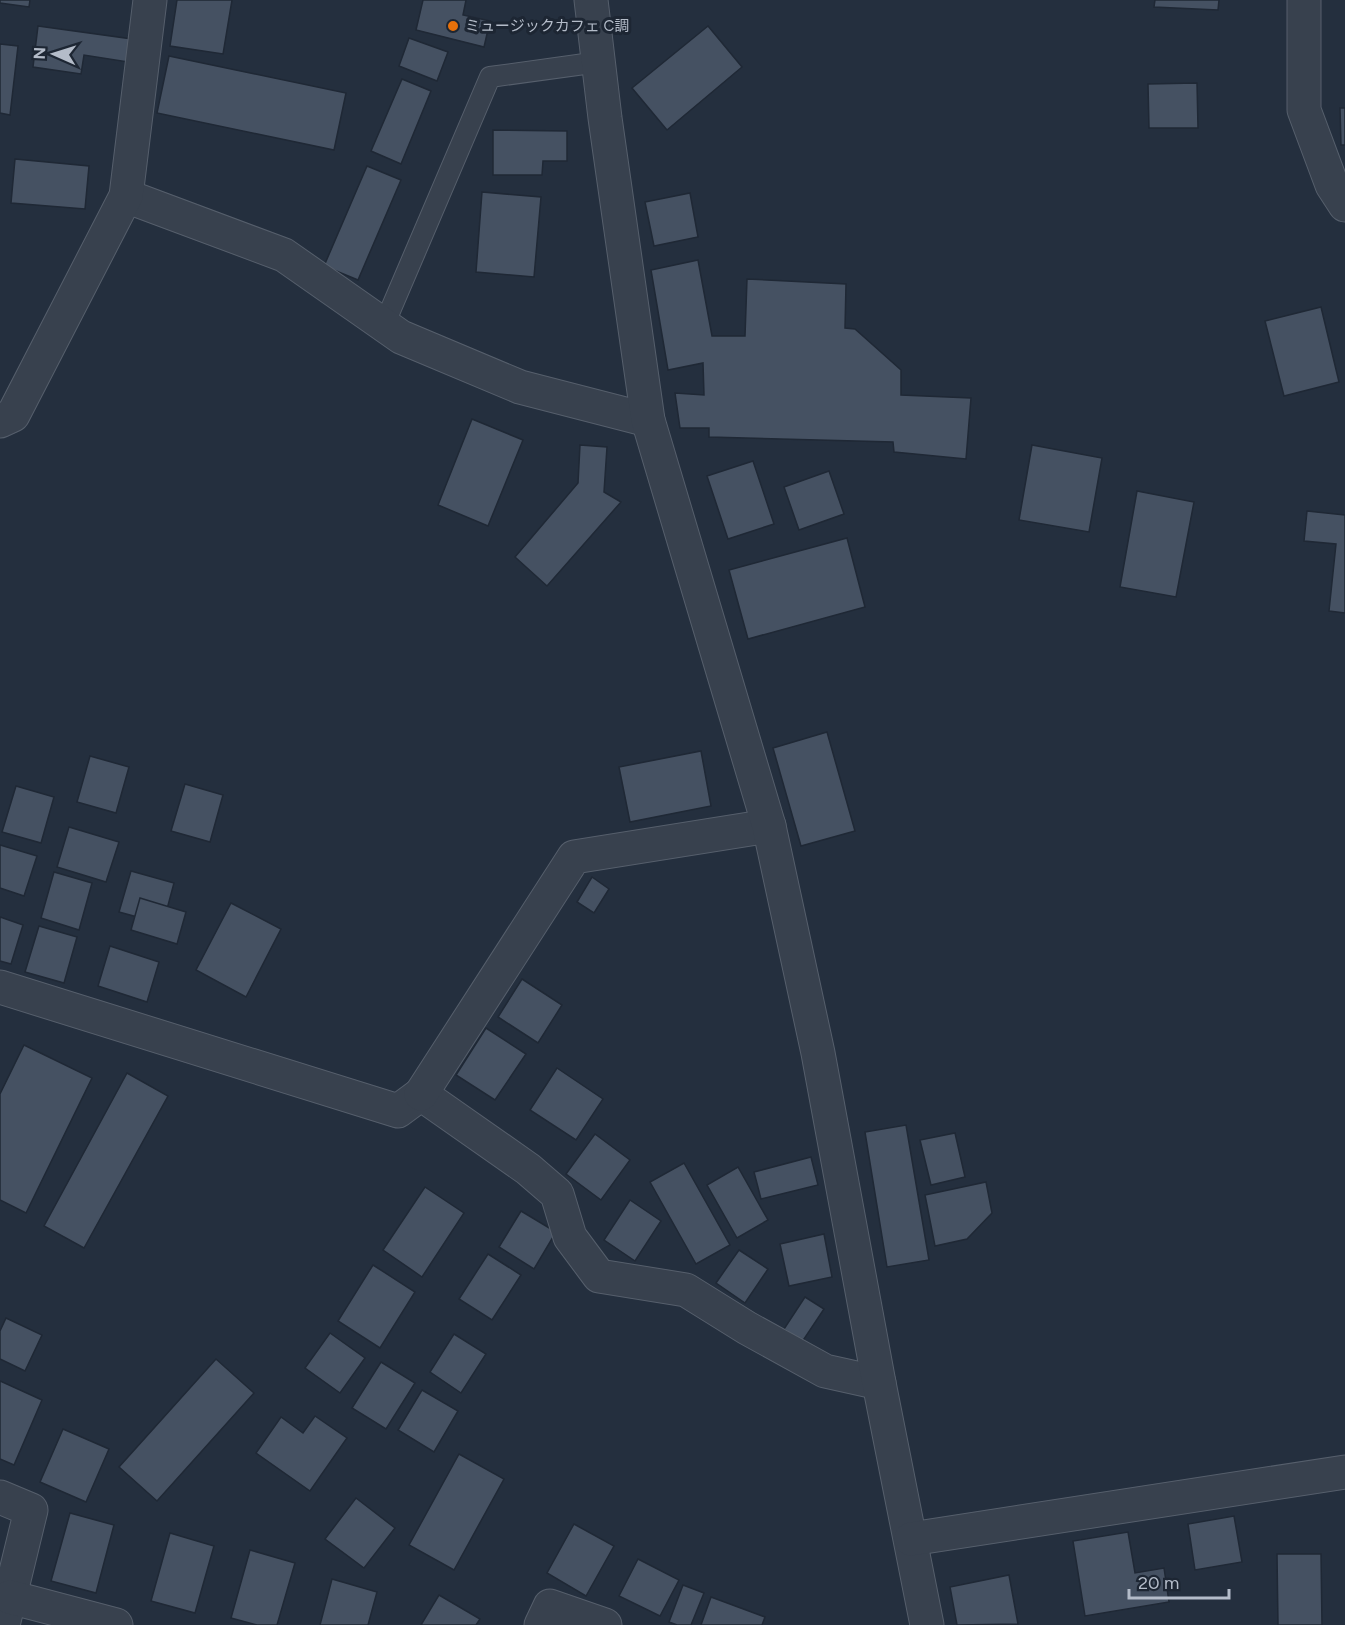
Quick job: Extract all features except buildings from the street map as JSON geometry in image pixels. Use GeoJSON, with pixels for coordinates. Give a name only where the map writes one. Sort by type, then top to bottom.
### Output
{"type":"FeatureCollection","features":[{"type":"Feature","properties":{"kind":"street"},"geometry":{"type":"LineString","coordinates":[[0,421],[13,415],[126,196],[150,0]]}},
{"type":"Feature","properties":{"kind":"street"},"geometry":{"type":"LineString","coordinates":[[591,0],[648,420],[769,826],[818,1053],[879,1383],[927,1625]]}},
{"type":"Feature","properties":{"kind":"street"},"geometry":{"type":"LineString","coordinates":[[1304,0],[1304,110],[1332,185],[1345,205]]}},
{"type":"Feature","properties":{"kind":"street"},"geometry":{"type":"LineString","coordinates":[[126,196],[284,255],[401,337],[520,387],[648,420]]}},
{"type":"Feature","properties":{"kind":"street"},"geometry":{"type":"LineString","coordinates":[[0,987],[398,1112],[421,1094],[574,857],[769,826]]}},
{"type":"Feature","properties":{"kind":"street"},"geometry":{"type":"LineString","coordinates":[[421,1094],[528,1169],[557,1194],[570,1238],[599,1276],[686,1290],[747,1328],[825,1371],[879,1383]]}},
{"type":"Feature","properties":{"kind":"street"},"geometry":{"type":"LineString","coordinates":[[911,1539],[1345,1472]]}},
{"type":"Feature","properties":{"kind":"street"},"geometry":{"type":"LineString","coordinates":[[0,1497],[31,1510],[7,1611],[116,1625]]}},
{"type":"Feature","properties":{"kind":"street"},"geometry":{"type":"LineString","coordinates":[[542,1625],[550,1606],[605,1625]]}},
{"type":"Feature","properties":{"kind":"lane"},"geometry":{"type":"LineString","coordinates":[[384,325],[490,77],[599,62]]}},
{"type":"Feature","properties":{"kind":"place","name":"ミュージックカフェ C調"},"geometry":{"type":"Point","coordinates":[453,26]}}]}
